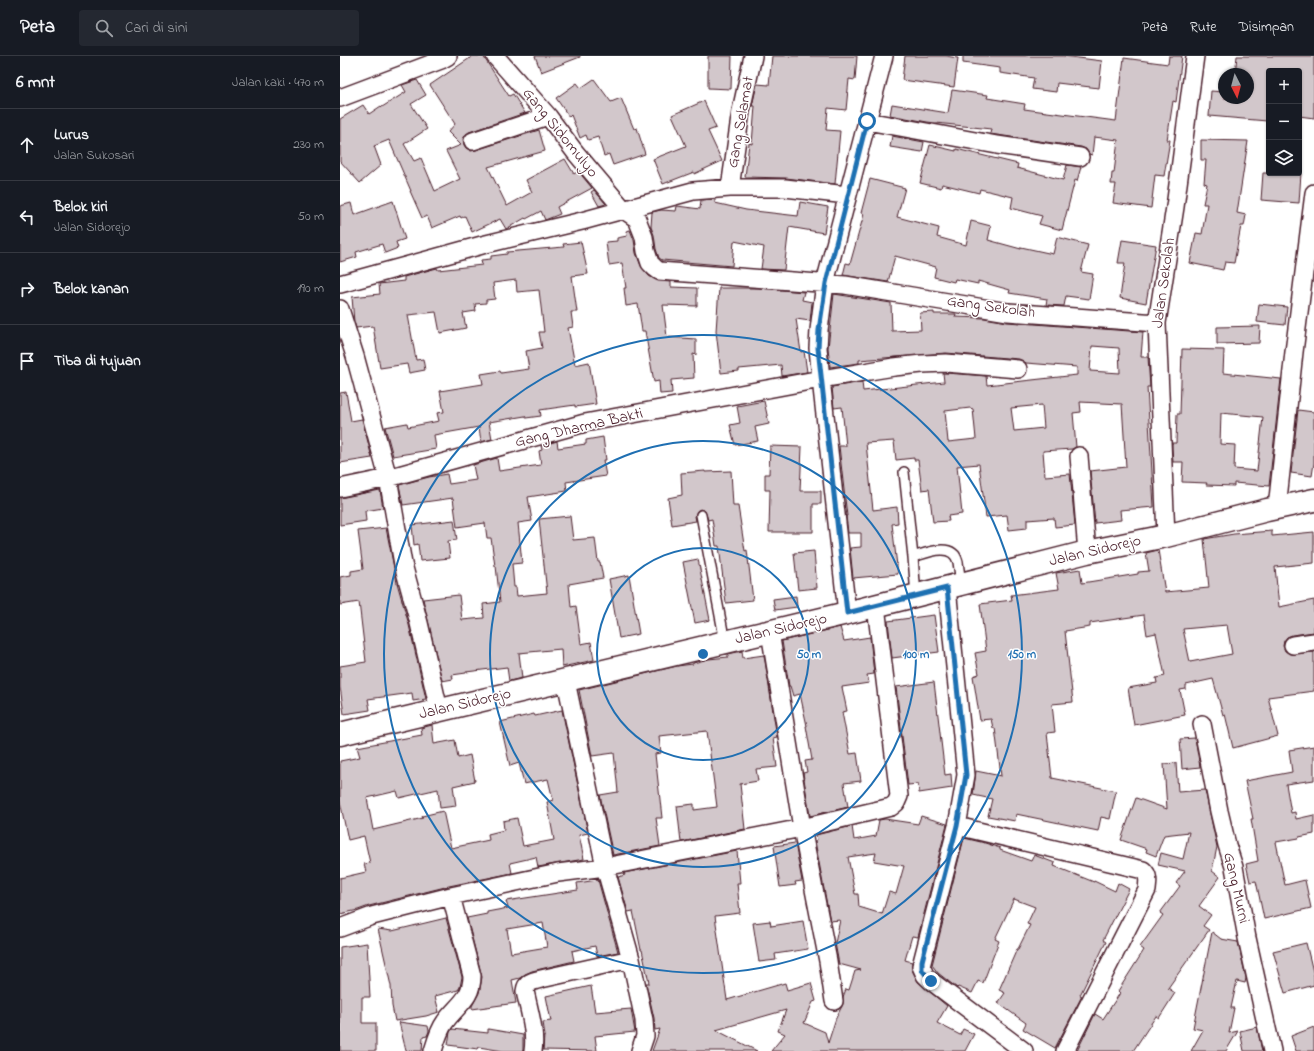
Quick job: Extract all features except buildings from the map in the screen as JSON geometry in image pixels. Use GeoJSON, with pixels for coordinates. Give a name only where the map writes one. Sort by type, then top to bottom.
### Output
{"type":"FeatureCollection","features":[{"type":"Feature","properties":{"kind":"street"},"geometry":{"type":"LineString","coordinates":[[340,98],[448,56]]}},
{"type":"Feature","properties":{"kind":"street","name":"Gang Sidomulyo"},"geometry":{"type":"LineString","coordinates":[[495,56],[548,116],[575,152],[624,210],[636,219],[644,237],[650,263],[659,271],[826,283]]}},
{"type":"Feature","properties":{"kind":"street","name":"Gang Selamat"},"geometry":{"type":"LineString","coordinates":[[730,188],[741,111],[753,56]]}},
{"type":"Feature","properties":{"kind":"street"},"geometry":{"type":"LineString","coordinates":[[847,613],[820,379],[818,348],[819,330],[826,283],[847,195],[884,56]]}},
{"type":"Feature","properties":{"kind":"street","name":"Jalan Sekolah"},"geometry":{"type":"LineString","coordinates":[[1166,536],[1157,323],[1196,56]]}},
{"type":"Feature","properties":{"kind":"street"},"geometry":{"type":"LineString","coordinates":[[473,141],[548,116]]}},
{"type":"Feature","properties":{"kind":"street"},"geometry":{"type":"LineString","coordinates":[[867,121],[997,145],[1080,158]]}},
{"type":"Feature","properties":{"kind":"street"},"geometry":{"type":"LineString","coordinates":[[340,284],[482,245],[624,210],[693,191],[730,188],[785,188],[847,195]]}},
{"type":"Feature","properties":{"kind":"street"},"geometry":{"type":"LineString","coordinates":[[1277,508],[1294,352],[1314,193]]}},
{"type":"Feature","properties":{"kind":"street","name":"Gang Sekolah"},"geometry":{"type":"LineString","coordinates":[[826,283],[1008,312],[1157,323]]}},
{"type":"Feature","properties":{"kind":"street"},"geometry":{"type":"LineString","coordinates":[[340,309],[355,356],[388,478],[403,564],[419,623],[438,710]]}},
{"type":"Feature","properties":{"kind":"street","name":"Gang Dharma Bakti"},"geometry":{"type":"LineString","coordinates":[[340,488],[388,478],[585,424],[820,379],[922,364],[946,363],[1018,369]]}},
{"type":"Feature","properties":{"kind":"street"},"geometry":{"type":"LineString","coordinates":[[1078,456],[1087,552]]}},
{"type":"Feature","properties":{"kind":"street","name":"Jalan Sidorejo"},"geometry":{"type":"LineString","coordinates":[[340,734],[770,632],[1087,552],[1166,536],[1314,500]]}},
{"type":"Feature","properties":{"kind":"street"},"geometry":{"type":"LineString","coordinates":[[954,586],[966,775],[957,826],[922,961],[922,970],[931,981],[1024,1051]]}},
{"type":"Feature","properties":{"kind":"street"},"geometry":{"type":"LineString","coordinates":[[340,928],[372,916],[451,896],[558,874],[605,867],[802,828],[891,807],[896,803],[899,796],[876,606]]}},
{"type":"Feature","properties":{"kind":"street"},"geometry":{"type":"LineString","coordinates":[[770,632],[802,828],[828,961],[834,1001]]}},
{"type":"Feature","properties":{"kind":"street"},"geometry":{"type":"LineString","coordinates":[[1293,645],[1314,642]]}},
{"type":"Feature","properties":{"kind":"street"},"geometry":{"type":"LineString","coordinates":[[566,681],[605,867],[631,959],[644,1020],[645,1036],[640,1051]]}},
{"type":"Feature","properties":{"kind":"street","name":"Gang Murni"},"geometry":{"type":"LineString","coordinates":[[1202,724],[1219,811],[1234,867],[1247,938],[1272,1051]]}},
{"type":"Feature","properties":{"kind":"street"},"geometry":{"type":"LineString","coordinates":[[957,826],[1143,870],[1146,873],[1148,882],[1146,890],[1065,1051]]}},
{"type":"Feature","properties":{"kind":"street"},"geometry":{"type":"LineString","coordinates":[[433,1051],[439,1033],[446,1021],[461,1004],[472,986],[472,976],[451,896]]}},
{"type":"Feature","properties":{"kind":"street"},"geometry":{"type":"LineString","coordinates":[[533,1051],[533,1033],[525,991],[527,984],[530,982],[631,959]]}},
{"type":"Feature","properties":{"kind":"lane"},"geometry":{"type":"LineString","coordinates":[[904,472],[916,596]]}},
{"type":"Feature","properties":{"kind":"lane"},"geometry":{"type":"LineString","coordinates":[[701,515],[725,642]]}},
{"type":"Feature","properties":{"kind":"lane"},"geometry":{"type":"LineString","coordinates":[[913,557],[936,550],[951,552],[955,555],[958,562],[954,586]]}},
{"type":"Feature","properties":{"kind":"route"},"geometry":{"type":"LineString","coordinates":[[867,121],[847,195],[826,283],[819,330],[818,348],[820,379],[847,613],[947,588],[966,775],[957,826],[921,966],[925,975],[931,981]]}}]}
